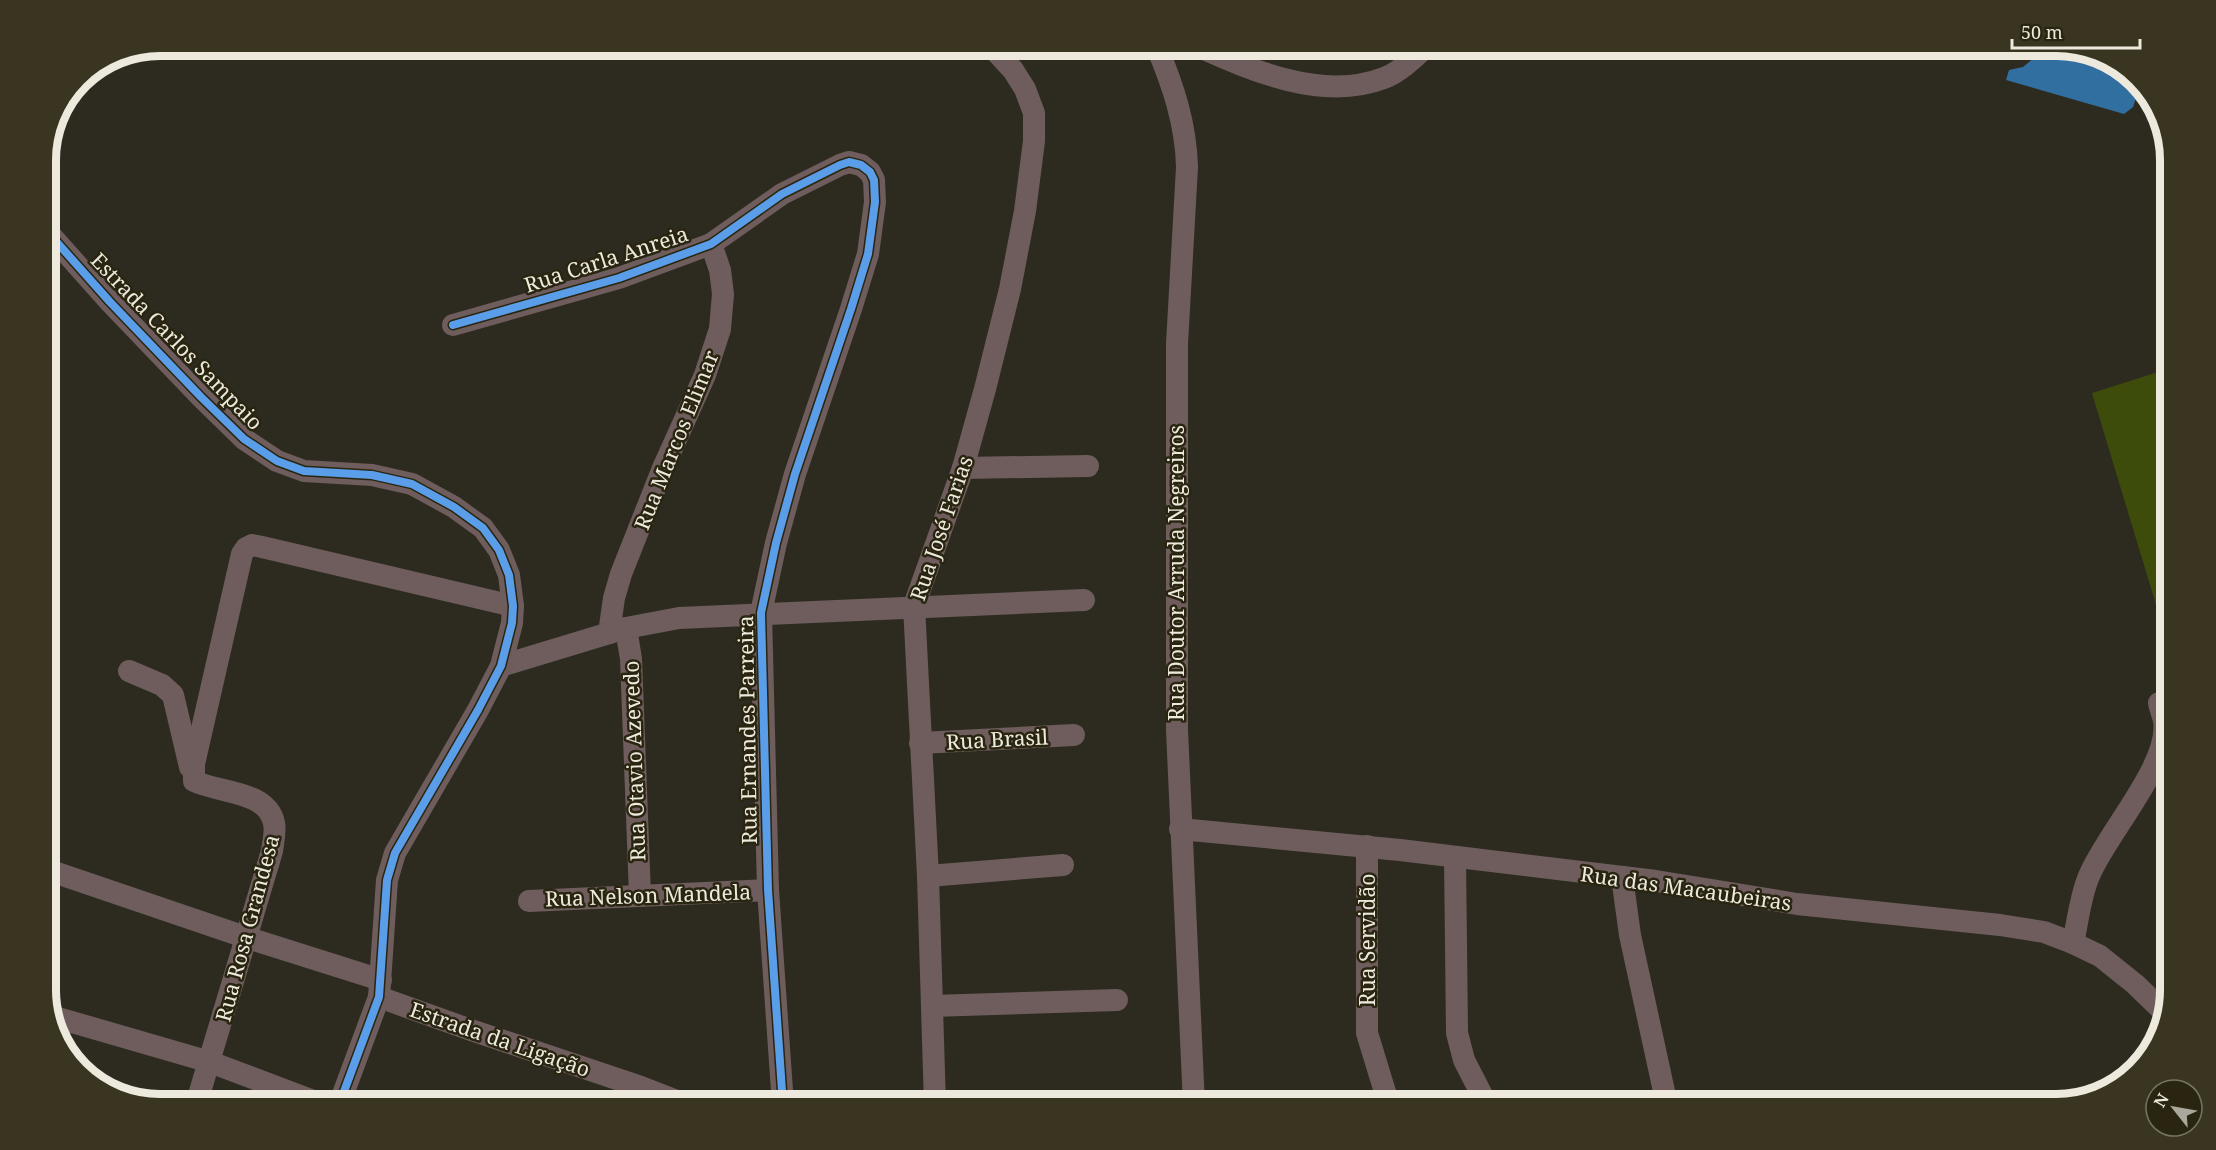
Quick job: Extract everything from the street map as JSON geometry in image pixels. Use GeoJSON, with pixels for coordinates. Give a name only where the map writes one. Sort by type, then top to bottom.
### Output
{"type":"FeatureCollection","features":[{"type":"Feature","properties":{"kind":"street","name":"Rua José Farias"},"geometry":{"type":"LineString","coordinates":[[935,1094],[928,876],[914,606],[963,468],[1010,289],[1025,211],[1034,141],[1034,113],[1025,89],[1013,70],[1000,56]]}},
{"type":"Feature","properties":{"kind":"street","name":"Rua Doutor Arruda Negreiros"},"geometry":{"type":"LineString","coordinates":[[1160,56],[1180,115],[1186,141],[1187,167],[1176,399],[1177,730],[1193,1094]]}},
{"type":"Feature","properties":{"kind":"street"},"geometry":{"type":"LineString","coordinates":[[1221,56],[1283,78],[1342,86],[1364,84],[1386,77],[1416,56]]}},
{"type":"Feature","properties":{"kind":"street","name":"Rua Carla Anreia"},"geometry":{"type":"LineString","coordinates":[[453,325],[620,278],[711,244],[792,187],[840,165],[856,162]]}},
{"type":"Feature","properties":{"kind":"street","name":"Rua Ernandes Parreira"},"geometry":{"type":"LineString","coordinates":[[782,1094],[768,890],[761,613],[776,543],[795,474],[868,254],[875,188],[870,172],[856,162]]}},
{"type":"Feature","properties":{"kind":"street","name":"Estrada Carlos Sampaio"},"geometry":{"type":"LineString","coordinates":[[56,241],[110,302],[244,439],[277,461],[304,471],[372,475],[412,484],[454,507],[483,528],[499,550],[509,575],[513,606],[512,623],[501,666],[390,865],[380,988],[343,1094]]}},
{"type":"Feature","properties":{"kind":"street","name":"Rua Marcos Elimar"},"geometry":{"type":"LineString","coordinates":[[617,630],[617,585],[663,468],[705,375],[720,329],[723,294],[720,270],[711,244]]}},
{"type":"Feature","properties":{"kind":"street"},"geometry":{"type":"LineString","coordinates":[[963,468],[1088,466]]}},
{"type":"Feature","properties":{"kind":"street"},"geometry":{"type":"LineString","coordinates":[[193,776],[228,610],[242,554],[246,548],[252,545],[262,547],[513,606]]}},
{"type":"Feature","properties":{"kind":"street"},"geometry":{"type":"LineString","coordinates":[[501,666],[617,630],[679,618],[1084,600]]}},
{"type":"Feature","properties":{"kind":"street","name":"Rua Otavio Azevedo"},"geometry":{"type":"LineString","coordinates":[[617,630],[631,659],[640,896]]}},
{"type":"Feature","properties":{"kind":"street"},"geometry":{"type":"LineString","coordinates":[[129,671],[162,685],[173,695],[193,776]]}},
{"type":"Feature","properties":{"kind":"street"},"geometry":{"type":"LineString","coordinates":[[2158,703],[2160,709]]}},
{"type":"Feature","properties":{"kind":"street","name":"Rua Brasil"},"geometry":{"type":"LineString","coordinates":[[920,743],[1074,735]]}},
{"type":"Feature","properties":{"kind":"street"},"geometry":{"type":"LineString","coordinates":[[2073,943],[2088,877],[2160,752]]}},
{"type":"Feature","properties":{"kind":"street","name":"Rua Rosa Grandesa"},"geometry":{"type":"LineString","coordinates":[[193,776],[194,781],[199,784],[257,801],[266,808],[274,824],[272,851],[200,1094]]}},
{"type":"Feature","properties":{"kind":"street","name":"Rua das Macaubeiras"},"geometry":{"type":"LineString","coordinates":[[1180,829],[1366,846],[1622,877],[1797,904],[2000,925],[2044,932],[2100,956],[2135,984],[2159,1007]]}},
{"type":"Feature","properties":{"kind":"street","name":"Rua Servidão"},"geometry":{"type":"LineString","coordinates":[[1366,846],[1367,1033],[1386,1094]]}},
{"type":"Feature","properties":{"kind":"street"},"geometry":{"type":"LineString","coordinates":[[1455,857],[1457,1033],[1464,1060],[1481,1094]]}},
{"type":"Feature","properties":{"kind":"street"},"geometry":{"type":"LineString","coordinates":[[928,876],[1063,865]]}},
{"type":"Feature","properties":{"kind":"street","name":"Estrada da Ligação"},"geometry":{"type":"LineString","coordinates":[[56,873],[245,937],[380,988],[468,1029],[659,1094]]}},
{"type":"Feature","properties":{"kind":"street"},"geometry":{"type":"LineString","coordinates":[[1622,877],[1630,935],[1665,1094]]}},
{"type":"Feature","properties":{"kind":"street","name":"Rua Nelson Mandela"},"geometry":{"type":"LineString","coordinates":[[529,901],[768,890]]}},
{"type":"Feature","properties":{"kind":"street"},"geometry":{"type":"LineString","coordinates":[[932,1006],[1117,1000]]}},
{"type":"Feature","properties":{"kind":"street"},"geometry":{"type":"LineString","coordinates":[[60,1019],[210,1062],[295,1094]]}},
{"type":"Feature","properties":{"kind":"green space"},"geometry":{"type":"Polygon","coordinates":[[[2160,371],[2160,618],[2092,393],[2160,371]]]}},
{"type":"Feature","properties":{"kind":"water"},"geometry":{"type":"Polygon","coordinates":[[[2036,56],[2077,57],[2103,66],[2114,73],[2140,97],[2136,98],[2133,107],[2124,114],[2006,80],[2009,70],[2023,67],[2036,56]]]}},
{"type":"Feature","properties":{"kind":"cycle path"},"geometry":{"type":"LineString","coordinates":[[453,325],[619,278],[711,244],[782,194],[840,165],[849,162],[861,165],[870,172],[874,180],[875,202],[868,254],[795,474],[776,543],[761,613],[768,890],[782,1094]]}},
{"type":"Feature","properties":{"kind":"cycle path"},"geometry":{"type":"LineString","coordinates":[[56,241],[110,302],[244,439],[277,461],[304,471],[372,475],[412,484],[454,507],[483,528],[499,550],[509,575],[513,606],[512,623],[501,666],[395,853],[387,880],[379,997],[343,1094]]}}]}
